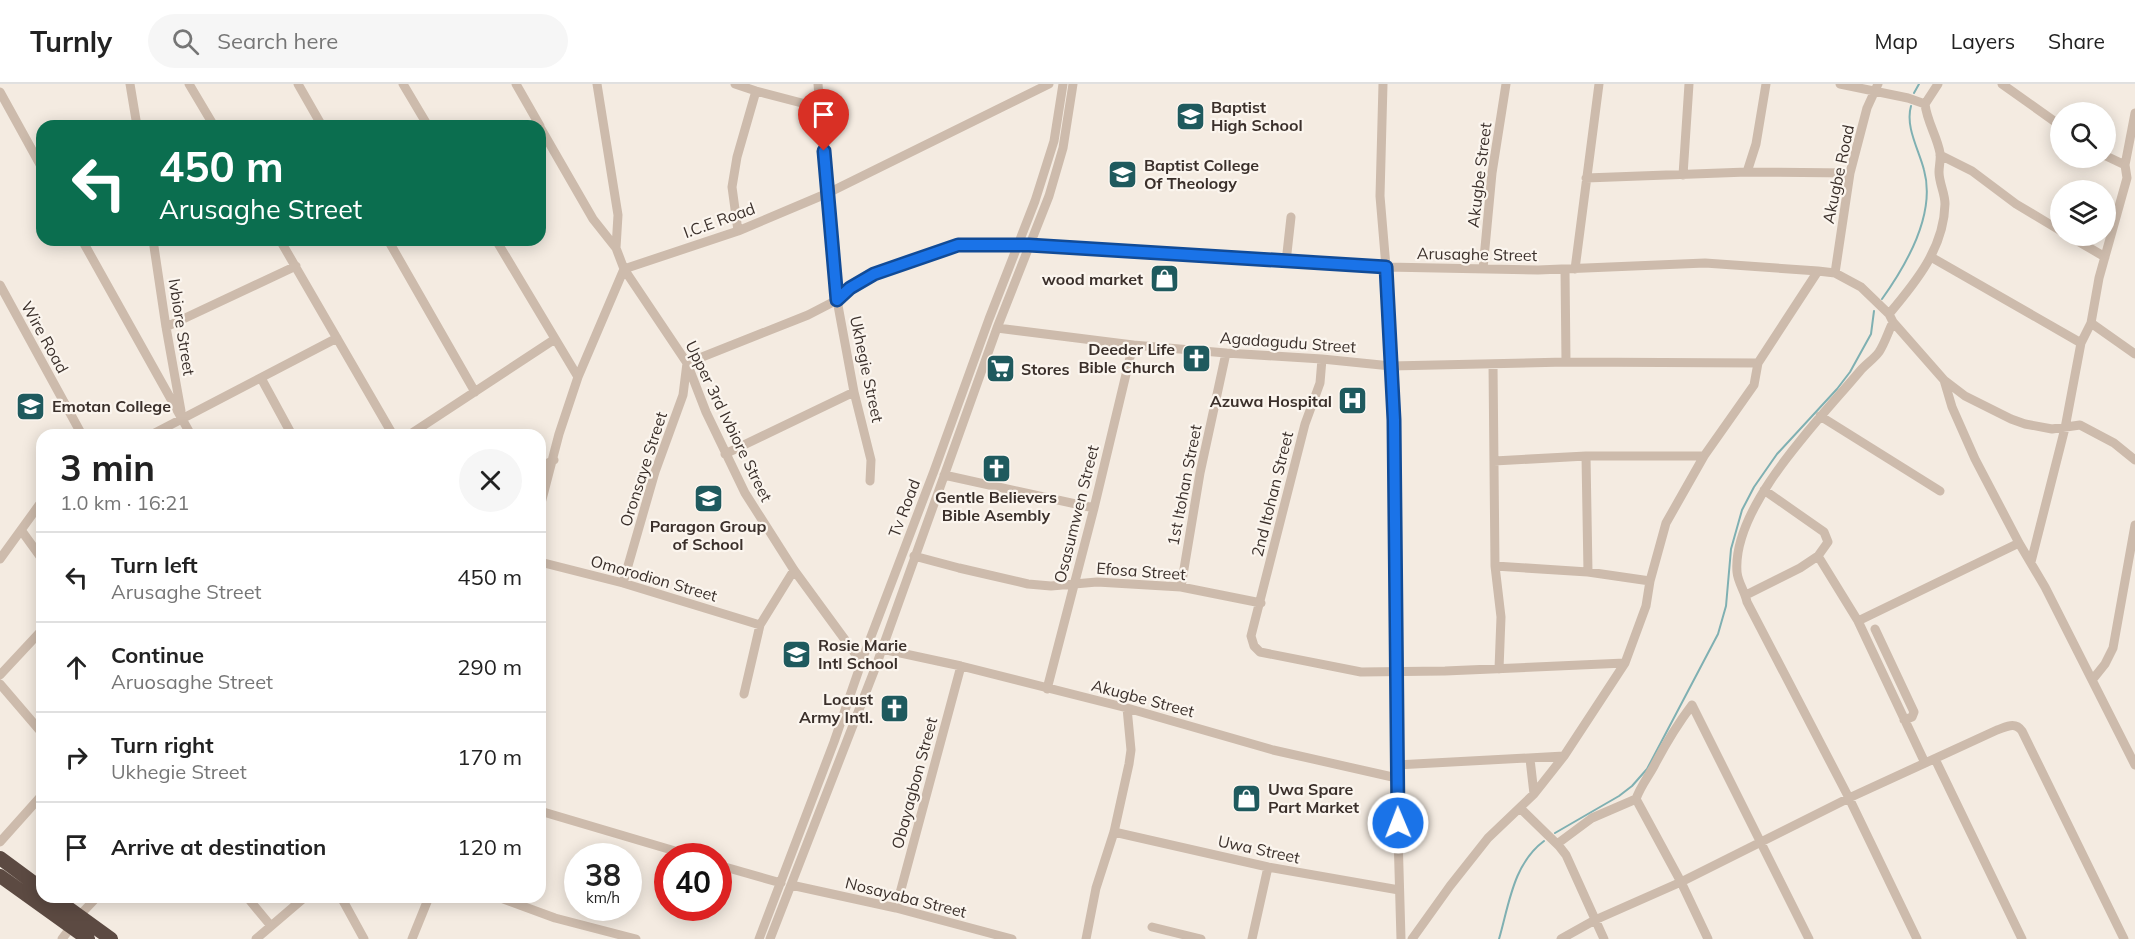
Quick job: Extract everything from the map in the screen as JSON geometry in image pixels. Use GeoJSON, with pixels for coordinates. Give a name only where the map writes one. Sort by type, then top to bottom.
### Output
{"type":"FeatureCollection","features":[{"type":"Feature","properties":{"kind":"highway"},"geometry":{"type":"LineString","coordinates":[[0,858],[36,885]]}},
{"type":"Feature","properties":{"kind":"highway"},"geometry":{"type":"LineString","coordinates":[[0,876],[36,898]]}},
{"type":"Feature","properties":{"kind":"highway"},"geometry":{"type":"LineString","coordinates":[[44,903],[75,922],[111,939]]}},
{"type":"Feature","properties":{"kind":"highway"},"geometry":{"type":"LineString","coordinates":[[58,903],[88,939]]}},
{"type":"Feature","properties":{"kind":"street"},"geometry":{"type":"LineString","coordinates":[[130,84],[135,120]]}},
{"type":"Feature","properties":{"kind":"street"},"geometry":{"type":"LineString","coordinates":[[189,84],[210,120]]}},
{"type":"Feature","properties":{"kind":"street"},"geometry":{"type":"LineString","coordinates":[[298,84],[319,120]]}},
{"type":"Feature","properties":{"kind":"street"},"geometry":{"type":"LineString","coordinates":[[403,84],[424,120]]}},
{"type":"Feature","properties":{"kind":"street","name":"Upper 3rd Ivbiore Street"},"geometry":{"type":"LineString","coordinates":[[516,84],[537,120]]}},
{"type":"Feature","properties":{"kind":"street"},"geometry":{"type":"LineString","coordinates":[[597,84],[618,215],[616,248]]}},
{"type":"Feature","properties":{"kind":"street"},"geometry":{"type":"LineString","coordinates":[[735,84],[821,108]]}},
{"type":"Feature","properties":{"kind":"street","name":"Ukhegie Street"},"geometry":{"type":"LineString","coordinates":[[818,84],[837,300],[854,392],[871,460],[870,480]]}},
{"type":"Feature","properties":{"kind":"street","name":"I.C.E Road"},"geometry":{"type":"LineString","coordinates":[[624,269],[738,231],[828,193],[1049,84]]}},
{"type":"Feature","properties":{"kind":"street","name":"Tv Road"},"geometry":{"type":"LineString","coordinates":[[759,939],[786,884],[858,712],[997,328],[1054,141],[1063,84]]}},
{"type":"Feature","properties":{"kind":"street","name":"Tv Road"},"geometry":{"type":"LineString","coordinates":[[770,939],[786,884],[845,709],[989,319],[1049,196],[1063,148],[1073,84]]}},
{"type":"Feature","properties":{"kind":"street"},"geometry":{"type":"LineString","coordinates":[[1383,84],[1380,196],[1391,366],[1397,672],[1396,765],[1401,939]]}},
{"type":"Feature","properties":{"kind":"street","name":"Akugbe Street"},"geometry":{"type":"LineString","coordinates":[[1483,269],[1492,173],[1506,84]]}},
{"type":"Feature","properties":{"kind":"street"},"geometry":{"type":"LineString","coordinates":[[1566,362],[1570,269],[1599,84]]}},
{"type":"Feature","properties":{"kind":"street"},"geometry":{"type":"LineString","coordinates":[[1683,175],[1689,84]]}},
{"type":"Feature","properties":{"kind":"street"},"geometry":{"type":"LineString","coordinates":[[1747,172],[1756,144],[1766,84]]}},
{"type":"Feature","properties":{"kind":"street"},"geometry":{"type":"LineString","coordinates":[[1840,84],[1877,88],[1925,104]]}},
{"type":"Feature","properties":{"kind":"street"},"geometry":{"type":"LineString","coordinates":[[1917,939],[1849,798],[1747,602],[1739,583],[1738,557],[1740,543],[1764,489],[1820,416],[1880,351],[1891,318],[1931,257],[1944,218],[1945,201],[1939,173],[1940,155],[1926,114],[1925,104],[1938,84]]}},
{"type":"Feature","properties":{"kind":"street"},"geometry":{"type":"LineString","coordinates":[[2002,84],[2050,118]]}},
{"type":"Feature","properties":{"kind":"street","name":"Akugbe Road"},"geometry":{"type":"LineString","coordinates":[[1835,273],[1850,173],[1867,108],[1877,88]]}},
{"type":"Feature","properties":{"kind":"street"},"geometry":{"type":"LineString","coordinates":[[738,231],[732,187],[737,157],[756,91]]}},
{"type":"Feature","properties":{"kind":"street"},"geometry":{"type":"LineString","coordinates":[[0,92],[36,157]]}},
{"type":"Feature","properties":{"kind":"street"},"geometry":{"type":"LineString","coordinates":[[2031,562],[2065,428],[2081,343],[2091,323],[2105,257],[2131,181],[2125,165],[2135,114]]}},
{"type":"Feature","properties":{"kind":"street","name":"Upper 3rd Ivbiore Street"},"geometry":{"type":"LineString","coordinates":[[546,137],[593,219],[616,248],[624,269],[687,363],[725,454],[745,493],[794,570],[862,663]]}},
{"type":"Feature","properties":{"kind":"street"},"geometry":{"type":"LineString","coordinates":[[1940,155],[1972,171],[2016,204],[2050,224]]}},
{"type":"Feature","properties":{"kind":"street"},"geometry":{"type":"LineString","coordinates":[[2116,161],[2125,165]]}},
{"type":"Feature","properties":{"kind":"street"},"geometry":{"type":"LineString","coordinates":[[1586,178],[1747,172],[1850,173]]}},
{"type":"Feature","properties":{"kind":"street"},"geometry":{"type":"LineString","coordinates":[[1286,262],[1291,217]]}},
{"type":"Feature","properties":{"kind":"street","name":"Arusaghe Street"},"geometry":{"type":"LineString","coordinates":[[687,363],[808,315],[837,300],[850,288],[874,274],[958,245],[1024,245],[1386,267],[1570,269],[1705,263],[1835,273]]}},
{"type":"Feature","properties":{"kind":"street"},"geometry":{"type":"LineString","coordinates":[[85,246],[188,429]]}},
{"type":"Feature","properties":{"kind":"street","name":"Ivbiore Street"},"geometry":{"type":"LineString","coordinates":[[154,246],[165,327],[183,419]]}},
{"type":"Feature","properties":{"kind":"street"},"geometry":{"type":"LineString","coordinates":[[284,246],[390,429]]}},
{"type":"Feature","properties":{"kind":"street"},"geometry":{"type":"LineString","coordinates":[[391,246],[475,392]]}},
{"type":"Feature","properties":{"kind":"street"},"geometry":{"type":"LineString","coordinates":[[500,246],[578,377]]}},
{"type":"Feature","properties":{"kind":"street"},"geometry":{"type":"LineString","coordinates":[[2086,246],[2105,257]]}},
{"type":"Feature","properties":{"kind":"street"},"geometry":{"type":"LineString","coordinates":[[1931,257],[2081,343]]}},
{"type":"Feature","properties":{"kind":"street"},"geometry":{"type":"LineString","coordinates":[[165,327],[296,267]]}},
{"type":"Feature","properties":{"kind":"street"},"geometry":{"type":"LineString","coordinates":[[546,487],[559,434],[578,377],[624,269]]}},
{"type":"Feature","properties":{"kind":"street"},"geometry":{"type":"LineString","coordinates":[[1412,939],[1488,838],[1534,794],[1564,756],[1625,663],[1646,606],[1650,581],[1666,523],[1704,456],[1754,385],[1758,363],[1818,271]]}},
{"type":"Feature","properties":{"kind":"street"},"geometry":{"type":"LineString","coordinates":[[1835,273],[1861,287],[1944,380],[1965,396],[2011,419],[2052,429],[2080,425],[2114,443],[2135,460]]}},
{"type":"Feature","properties":{"kind":"street","name":"Wire Road"},"geometry":{"type":"LineString","coordinates":[[0,285],[78,429]]}},
{"type":"Feature","properties":{"kind":"street"},"geometry":{"type":"LineString","coordinates":[[2091,323],[2135,354]]}},
{"type":"Feature","properties":{"kind":"street","name":"Agadagudu Street"},"geometry":{"type":"LineString","coordinates":[[997,328],[1133,345],[1391,366],[1566,362],[1758,363]]}},
{"type":"Feature","properties":{"kind":"street"},"geometry":{"type":"LineString","coordinates":[[162,429],[337,338]]}},
{"type":"Feature","properties":{"kind":"street"},"geometry":{"type":"LineString","coordinates":[[418,429],[555,339]]}},
{"type":"Feature","properties":{"kind":"street","name":"Osasumwen Street"},"geometry":{"type":"LineString","coordinates":[[1047,689],[1133,345]]}},
{"type":"Feature","properties":{"kind":"street","name":"1st Itohan Street"},"geometry":{"type":"LineString","coordinates":[[1180,587],[1200,473],[1226,353]]}},
{"type":"Feature","properties":{"kind":"street","name":"2nd Itohan Street"},"geometry":{"type":"LineString","coordinates":[[1322,359],[1320,383],[1305,424],[1251,636],[1254,646],[1260,652],[1361,672],[1625,663]]}},
{"type":"Feature","properties":{"kind":"street","name":"Oronsaye Street"},"geometry":{"type":"LineString","coordinates":[[623,583],[655,472],[683,395],[687,363]]}},
{"type":"Feature","properties":{"kind":"street"},"geometry":{"type":"LineString","coordinates":[[1493,364],[1495,567],[1501,617],[1499,669]]}},
{"type":"Feature","properties":{"kind":"street"},"geometry":{"type":"LineString","coordinates":[[261,378],[289,429]]}},
{"type":"Feature","properties":{"kind":"street"},"geometry":{"type":"LineString","coordinates":[[1944,380],[1975,459],[2093,679],[2135,765]]}},
{"type":"Feature","properties":{"kind":"street"},"geometry":{"type":"LineString","coordinates":[[725,454],[854,392]]}},
{"type":"Feature","properties":{"kind":"street"},"geometry":{"type":"LineString","coordinates":[[1820,416],[1940,491]]}},
{"type":"Feature","properties":{"kind":"street"},"geometry":{"type":"LineString","coordinates":[[1494,461],[1586,456],[1704,456]]}},
{"type":"Feature","properties":{"kind":"street"},"geometry":{"type":"LineString","coordinates":[[1586,456],[1588,572]]}},
{"type":"Feature","properties":{"kind":"street"},"geometry":{"type":"LineString","coordinates":[[546,464],[554,460]]}},
{"type":"Feature","properties":{"kind":"street"},"geometry":{"type":"LineString","coordinates":[[944,475],[1094,508]]}},
{"type":"Feature","properties":{"kind":"street"},"geometry":{"type":"LineString","coordinates":[[1746,595],[1800,568],[1818,556],[1828,542],[1824,532],[1764,489]]}},
{"type":"Feature","properties":{"kind":"street"},"geometry":{"type":"LineString","coordinates":[[0,559],[36,509]]}},
{"type":"Feature","properties":{"kind":"street"},"geometry":{"type":"LineString","coordinates":[[2093,679],[2105,664],[2113,648],[2135,525]]}},
{"type":"Feature","properties":{"kind":"street"},"geometry":{"type":"LineString","coordinates":[[21,530],[36,551]]}},
{"type":"Feature","properties":{"kind":"street"},"geometry":{"type":"LineString","coordinates":[[1858,621],[2019,543]]}},
{"type":"Feature","properties":{"kind":"street","name":"Efosa Street"},"geometry":{"type":"LineString","coordinates":[[914,556],[1028,584],[1051,586],[1097,582],[1180,587],[1261,603]]}},
{"type":"Feature","properties":{"kind":"street"},"geometry":{"type":"LineString","coordinates":[[1818,556],[1858,621],[1925,763]]}},
{"type":"Feature","properties":{"kind":"street","name":"Omorodion Street"},"geometry":{"type":"LineString","coordinates":[[546,564],[623,583],[760,625]]}},
{"type":"Feature","properties":{"kind":"street"},"geometry":{"type":"LineString","coordinates":[[1495,567],[1588,572],[1650,581]]}},
{"type":"Feature","properties":{"kind":"street"},"geometry":{"type":"LineString","coordinates":[[744,694],[760,625],[794,570]]}},
{"type":"Feature","properties":{"kind":"street"},"geometry":{"type":"LineString","coordinates":[[1875,629],[1914,712],[1912,717],[1904,720]]}},
{"type":"Feature","properties":{"kind":"street"},"geometry":{"type":"LineString","coordinates":[[0,675],[36,636]]}},
{"type":"Feature","properties":{"kind":"street","name":"Akugbe Street"},"geometry":{"type":"LineString","coordinates":[[882,649],[961,666],[1127,708],[1273,750],[1397,778]]}},
{"type":"Feature","properties":{"kind":"street","name":"Obayagbon Street"},"geometry":{"type":"LineString","coordinates":[[896,908],[961,666]]}},
{"type":"Feature","properties":{"kind":"street"},"geometry":{"type":"LineString","coordinates":[[0,684],[36,726]]}},
{"type":"Feature","properties":{"kind":"street"},"geometry":{"type":"LineString","coordinates":[[1708,939],[1681,882],[1636,799],[1640,787],[1654,766],[1663,746],[1692,705],[1809,939]]}},
{"type":"Feature","properties":{"kind":"street"},"geometry":{"type":"LineString","coordinates":[[1086,939],[1096,888],[1114,832],[1131,750],[1127,708]]}},
{"type":"Feature","properties":{"kind":"street"},"geometry":{"type":"LineString","coordinates":[[845,709],[858,712]]}},
{"type":"Feature","properties":{"kind":"street"},"geometry":{"type":"LineString","coordinates":[[1561,939],[1595,920],[1681,882],[1849,798],[2013,724],[2019,726],[2124,939]]}},
{"type":"Feature","properties":{"kind":"street"},"geometry":{"type":"LineString","coordinates":[[1396,765],[1564,756]]}},
{"type":"Feature","properties":{"kind":"street"},"geometry":{"type":"LineString","coordinates":[[1530,759],[1534,794]]}},
{"type":"Feature","properties":{"kind":"street"},"geometry":{"type":"LineString","coordinates":[[1935,759],[2022,939]]}},
{"type":"Feature","properties":{"kind":"street"},"geometry":{"type":"LineString","coordinates":[[1557,844],[1592,818],[1636,799]]}},
{"type":"Feature","properties":{"kind":"street"},"geometry":{"type":"LineString","coordinates":[[0,842],[36,802]]}},
{"type":"Feature","properties":{"kind":"street"},"geometry":{"type":"LineString","coordinates":[[1520,808],[1566,855],[1604,939]]}},
{"type":"Feature","properties":{"kind":"street"},"geometry":{"type":"LineString","coordinates":[[546,814],[654,845]]}},
{"type":"Feature","properties":{"kind":"street","name":"Uwa Street"},"geometry":{"type":"LineString","coordinates":[[1114,832],[1268,867],[1399,890]]}},
{"type":"Feature","properties":{"kind":"street"},"geometry":{"type":"LineString","coordinates":[[1252,939],[1268,867]]}},
{"type":"Feature","properties":{"kind":"street","name":"Nosayaba Street"},"geometry":{"type":"LineString","coordinates":[[732,868],[786,884],[896,908],[1012,939]]}},
{"type":"Feature","properties":{"kind":"street"},"geometry":{"type":"LineString","coordinates":[[62,939],[92,903]]}},
{"type":"Feature","properties":{"kind":"street"},"geometry":{"type":"LineString","coordinates":[[252,903],[271,926]]}},
{"type":"Feature","properties":{"kind":"street"},"geometry":{"type":"LineString","coordinates":[[256,939],[298,903]]}},
{"type":"Feature","properties":{"kind":"street"},"geometry":{"type":"LineString","coordinates":[[344,903],[364,939]]}},
{"type":"Feature","properties":{"kind":"street"},"geometry":{"type":"LineString","coordinates":[[412,939],[427,903]]}},
{"type":"Feature","properties":{"kind":"street"},"geometry":{"type":"LineString","coordinates":[[514,903],[555,918],[636,939]]}},
{"type":"Feature","properties":{"kind":"street"},"geometry":{"type":"LineString","coordinates":[[1152,927],[1201,939]]}},
{"type":"Feature","properties":{"kind":"waterway"},"geometry":{"type":"LineString","coordinates":[[1914,93],[1919,84]]}},
{"type":"Feature","properties":{"kind":"waterway"},"geometry":{"type":"LineString","coordinates":[[1882,299],[1901,270],[1917,238],[1926,203],[1927,186],[1913,138],[1910,122],[1911,106]]}},
{"type":"Feature","properties":{"kind":"waterway"},"geometry":{"type":"LineString","coordinates":[[1555,833],[1619,796],[1632,786],[1647,769],[1718,634],[1726,606],[1731,549],[1742,510],[1754,487],[1777,454],[1850,372],[1871,334],[1874,311]]}},
{"type":"Feature","properties":{"kind":"waterway"},"geometry":{"type":"LineString","coordinates":[[1499,939],[1509,899],[1519,873],[1525,861],[1544,841]]}},
{"type":"Feature","properties":{"kind":"place","name":"Baptist High School"},"geometry":{"type":"Point","coordinates":[1190,116]}},
{"type":"Feature","properties":{"kind":"place","name":"Baptist College Of Theology"},"geometry":{"type":"Point","coordinates":[1123,174]}},
{"type":"Feature","properties":{"kind":"place","name":"wood market"},"geometry":{"type":"Point","coordinates":[1164,279]}},
{"type":"Feature","properties":{"kind":"place","name":"Deeder Life Bible Church"},"geometry":{"type":"Point","coordinates":[1196,358]}},
{"type":"Feature","properties":{"kind":"place","name":"Stores"},"geometry":{"type":"Point","coordinates":[1000,369]}},
{"type":"Feature","properties":{"kind":"place","name":"Azuwa Hospital"},"geometry":{"type":"Point","coordinates":[1353,401]}},
{"type":"Feature","properties":{"kind":"place","name":"Emotan College"},"geometry":{"type":"Point","coordinates":[31,406]}},
{"type":"Feature","properties":{"kind":"place","name":"Gentle Believers Bible Asembly"},"geometry":{"type":"Point","coordinates":[996,469]}},
{"type":"Feature","properties":{"kind":"place","name":"Paragon Group of School"},"geometry":{"type":"Point","coordinates":[708,498]}},
{"type":"Feature","properties":{"kind":"place","name":"Rosie Marie Intl School"},"geometry":{"type":"Point","coordinates":[797,654]}},
{"type":"Feature","properties":{"kind":"place","name":"Locust Army Intl."},"geometry":{"type":"Point","coordinates":[894,708]}},
{"type":"Feature","properties":{"kind":"place","name":"Uwa Spare Part Market"},"geometry":{"type":"Point","coordinates":[1247,798]}},
{"type":"Feature","properties":{"kind":"route"},"geometry":{"type":"LineString","coordinates":[[824,151],[837,300],[850,288],[874,274],[958,245],[1019,244],[1386,267],[1394,420],[1398,823]]}}]}
